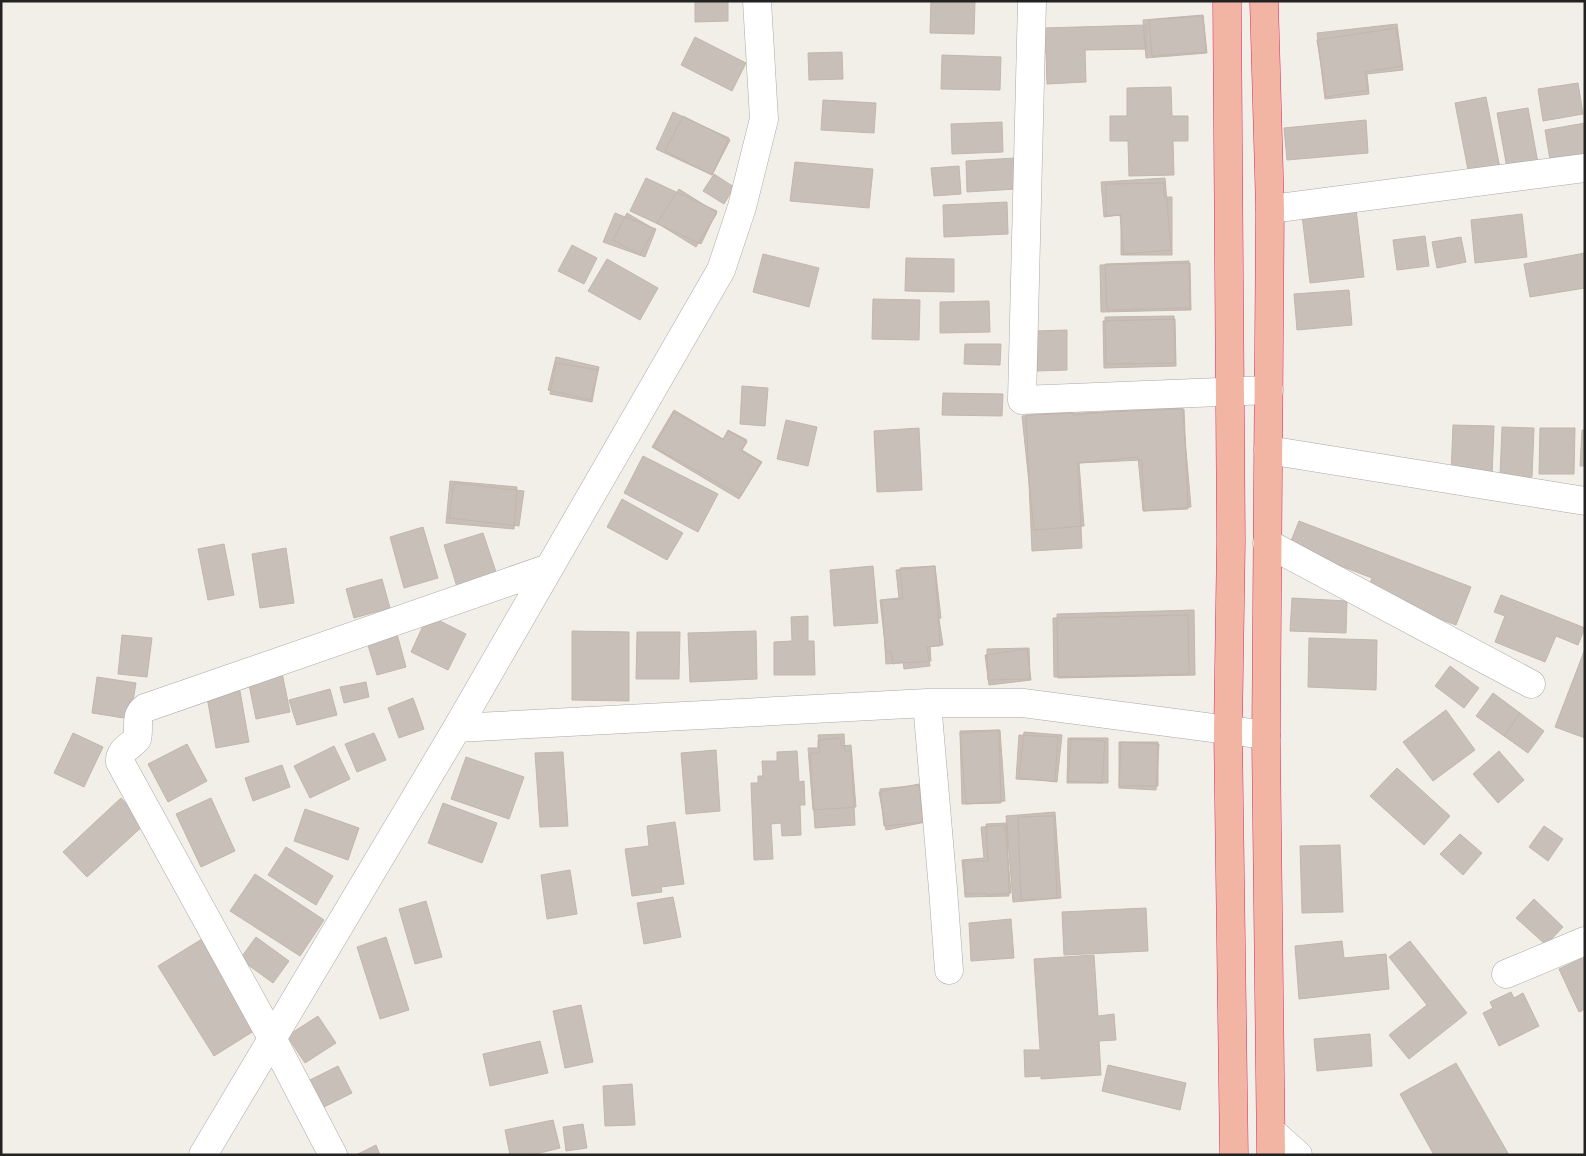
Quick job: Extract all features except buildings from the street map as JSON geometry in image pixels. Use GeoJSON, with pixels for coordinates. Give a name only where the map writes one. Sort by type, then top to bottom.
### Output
{"type":"FeatureCollection","features":[{"type":"Feature","properties":{"kind":"highway"},"geometry":{"type":"LineString","coordinates":[[1227,1],[1231,541],[1228,731],[1234,1155]]}},
{"type":"Feature","properties":{"kind":"highway"},"geometry":{"type":"LineString","coordinates":[[1264,1],[1270,196],[1266,735],[1271,1143]]}},
{"type":"Feature","properties":{"kind":"highway"},"geometry":{"type":"LineString","coordinates":[[1229,185],[1270,196]]}},
{"type":"Feature","properties":{"kind":"highway"},"geometry":{"type":"LineString","coordinates":[[1231,541],[1267,544]]}},
{"type":"Feature","properties":{"kind":"highway"},"geometry":{"type":"LineString","coordinates":[[1231,973],[1268,972]]}},
{"type":"Feature","properties":{"kind":"street"},"geometry":{"type":"LineString","coordinates":[[203,1155],[457,728],[721,270],[742,207],[764,119],[757,1]]}},
{"type":"Feature","properties":{"kind":"street"},"geometry":{"type":"LineString","coordinates":[[1032,1],[1022,400],[1269,390]]}},
{"type":"Feature","properties":{"kind":"street"},"geometry":{"type":"LineString","coordinates":[[1270,196],[1585,168]]}},
{"type":"Feature","properties":{"kind":"street"},"geometry":{"type":"LineString","coordinates":[[1268,450],[1585,501]]}},
{"type":"Feature","properties":{"kind":"street"},"geometry":{"type":"LineString","coordinates":[[1267,544],[1531,684]]}},
{"type":"Feature","properties":{"kind":"street"},"geometry":{"type":"LineString","coordinates":[[333,1155],[272,1038],[120,762],[122,752],[137,739],[140,712],[145,708],[549,568]]}},
{"type":"Feature","properties":{"kind":"street"},"geometry":{"type":"LineString","coordinates":[[457,728],[927,703],[1023,703],[1266,735]]}},
{"type":"Feature","properties":{"kind":"street"},"geometry":{"type":"LineString","coordinates":[[927,703],[949,970]]}},
{"type":"Feature","properties":{"kind":"street"},"geometry":{"type":"LineString","coordinates":[[1506,974],[1585,941]]}},
{"type":"Feature","properties":{"kind":"street"},"geometry":{"type":"LineString","coordinates":[[1271,1143],[1298,1155]]}}]}
